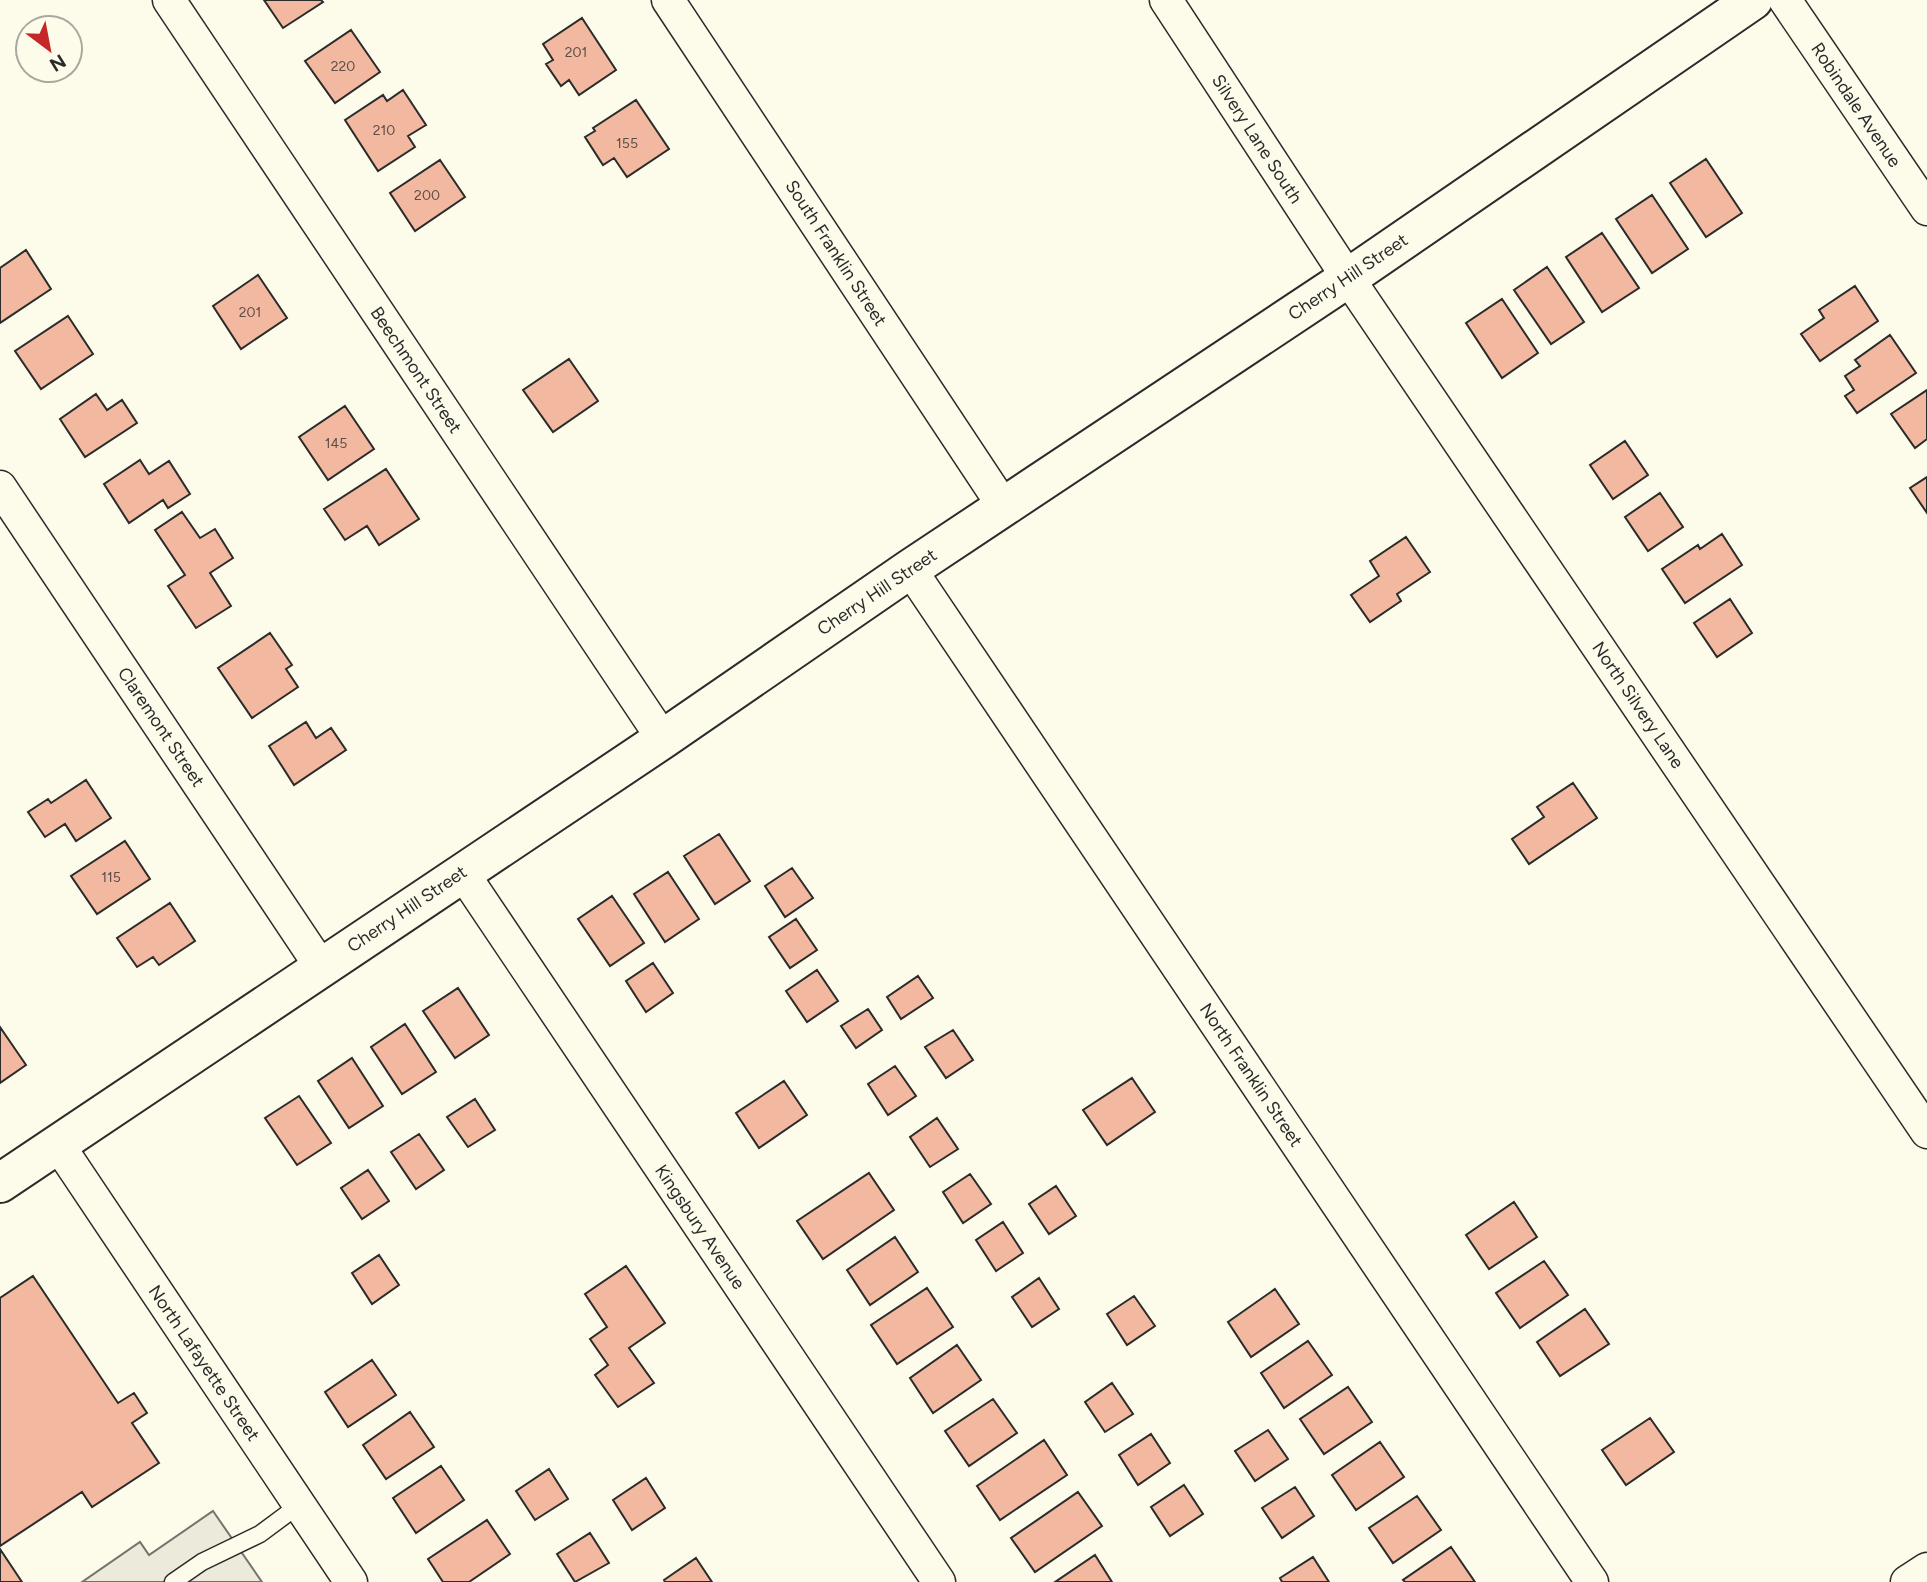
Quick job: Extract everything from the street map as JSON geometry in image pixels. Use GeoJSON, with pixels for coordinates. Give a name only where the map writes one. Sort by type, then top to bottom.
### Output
{"type":"FeatureCollection","features":[{"type":"Feature","properties":{"kind":"main road","name":"Cherry Hill Street"},"geometry":{"type":"LineString","coordinates":[[0,1183],[663,739],[910,569],[1349,278],[1753,0]]}},
{"type":"Feature","properties":{"kind":"street","name":"Beechmont Street"},"geometry":{"type":"LineString","coordinates":[[169,0],[663,739]]}},
{"type":"Feature","properties":{"kind":"street","name":"South Franklin Street"},"geometry":{"type":"LineString","coordinates":[[668,0],[1004,507]]}},
{"type":"Feature","properties":{"kind":"street","name":"Silvery Lane South"},"geometry":{"type":"LineString","coordinates":[[1166,0],[1349,278]]}},
{"type":"Feature","properties":{"kind":"street","name":"Robindale Avenue"},"geometry":{"type":"LineString","coordinates":[[1785,0],[1927,209]]}},
{"type":"Feature","properties":{"kind":"street","name":"North Silvery Lane"},"geometry":{"type":"LineString","coordinates":[[1349,278],[1927,1132]]}},
{"type":"Feature","properties":{"kind":"street","name":"Claremont Street"},"geometry":{"type":"LineString","coordinates":[[0,487],[321,967]]}},
{"type":"Feature","properties":{"kind":"street","name":"North Franklin Street"},"geometry":{"type":"LineString","coordinates":[[910,569],[1592,1582]]}},
{"type":"Feature","properties":{"kind":"street","name":"Kingsbury Avenue"},"geometry":{"type":"LineString","coordinates":[[462,872],[939,1582]]}},
{"type":"Feature","properties":{"kind":"street","name":"North Lafayette Street"},"geometry":{"type":"LineString","coordinates":[[57,1143],[351,1582]]}},
{"type":"Feature","properties":{"kind":"street"},"geometry":{"type":"LineString","coordinates":[[1907,1582],[1927,1569]]}},
{"type":"Feature","properties":{"kind":"lane"},"geometry":{"type":"LineString","coordinates":[[173,1582],[202,1562],[260,1534],[299,1505]]}},
{"type":"Feature","properties":{"kind":"shaded area"},"geometry":{"type":"Polygon","coordinates":[[[213,1511],[262,1582],[82,1582],[140,1542],[149,1555],[213,1511]]]}},
{"type":"Feature","properties":{"kind":"building"},"geometry":{"type":"Polygon","coordinates":[[[264,0],[321,0],[323,2],[283,28],[264,0]]]}},
{"type":"Feature","properties":{"kind":"building"},"geometry":{"type":"Polygon","coordinates":[[[582,18],[616,70],[579,95],[569,80],[561,86],[546,64],[553,60],[543,44],[582,18]]]}},
{"type":"Feature","properties":{"kind":"building"},"geometry":{"type":"Polygon","coordinates":[[[351,30],[380,72],[335,103],[305,61],[351,30]]]}},
{"type":"Feature","properties":{"kind":"building"},"geometry":{"type":"Polygon","coordinates":[[[403,90],[426,125],[408,136],[415,147],[378,171],[345,120],[383,95],[387,101],[403,90]]]}},
{"type":"Feature","properties":{"kind":"building"},"geometry":{"type":"Polygon","coordinates":[[[636,100],[669,149],[627,177],[614,158],[603,165],[585,137],[595,131],[593,128],[636,100]]]}},
{"type":"Feature","properties":{"kind":"building"},"geometry":{"type":"Polygon","coordinates":[[[1706,159],[1742,213],[1706,237],[1670,183],[1706,159]]]}},
{"type":"Feature","properties":{"kind":"building"},"geometry":{"type":"Polygon","coordinates":[[[440,160],[465,197],[415,231],[390,193],[440,160]]]}},
{"type":"Feature","properties":{"kind":"building"},"geometry":{"type":"Polygon","coordinates":[[[1652,195],[1688,249],[1652,273],[1616,219],[1652,195]]]}},
{"type":"Feature","properties":{"kind":"building"},"geometry":{"type":"Polygon","coordinates":[[[1602,233],[1639,288],[1602,312],[1566,257],[1602,233]]]}},
{"type":"Feature","properties":{"kind":"building"},"geometry":{"type":"Polygon","coordinates":[[[26,250],[51,289],[0,323],[0,268],[26,250]]]}},
{"type":"Feature","properties":{"kind":"building"},"geometry":{"type":"Polygon","coordinates":[[[1547,267],[1584,322],[1551,344],[1514,290],[1547,267]]]}},
{"type":"Feature","properties":{"kind":"building"},"geometry":{"type":"Polygon","coordinates":[[[258,275],[287,318],[241,349],[213,306],[258,275]]]}},
{"type":"Feature","properties":{"kind":"building"},"geometry":{"type":"Polygon","coordinates":[[[1855,286],[1878,321],[1820,361],[1801,334],[1824,318],[1819,310],[1855,286]]]}},
{"type":"Feature","properties":{"kind":"building"},"geometry":{"type":"Polygon","coordinates":[[[1502,299],[1538,353],[1502,378],[1466,323],[1502,299]]]}},
{"type":"Feature","properties":{"kind":"building"},"geometry":{"type":"Polygon","coordinates":[[[68,316],[93,354],[41,389],[15,351],[68,316]]]}},
{"type":"Feature","properties":{"kind":"building"},"geometry":{"type":"Polygon","coordinates":[[[1890,335],[1916,373],[1857,413],[1845,396],[1854,390],[1845,376],[1860,366],[1855,360],[1890,335]]]}},
{"type":"Feature","properties":{"kind":"building"},"geometry":{"type":"Polygon","coordinates":[[[569,359],[598,401],[553,432],[523,390],[569,359]]]}},
{"type":"Feature","properties":{"kind":"building"},"geometry":{"type":"Polygon","coordinates":[[[1927,390],[1927,439],[1915,448],[1891,414],[1927,390]]]}},
{"type":"Feature","properties":{"kind":"building"},"geometry":{"type":"Polygon","coordinates":[[[96,394],[107,410],[122,400],[137,423],[85,457],[60,419],[96,394]]]}},
{"type":"Feature","properties":{"kind":"building"},"geometry":{"type":"Polygon","coordinates":[[[345,406],[374,449],[328,480],[299,437],[345,406]]]}},
{"type":"Feature","properties":{"kind":"building"},"geometry":{"type":"Polygon","coordinates":[[[1625,441],[1648,475],[1613,499],[1590,465],[1625,441]]]}},
{"type":"Feature","properties":{"kind":"building"},"geometry":{"type":"Polygon","coordinates":[[[140,460],[149,474],[169,461],[190,494],[168,508],[163,500],[129,523],[104,484],[140,460]]]}},
{"type":"Feature","properties":{"kind":"building"},"geometry":{"type":"Polygon","coordinates":[[[386,469],[419,519],[379,545],[367,526],[345,540],[324,509],[386,469]]]}},
{"type":"Feature","properties":{"kind":"building"},"geometry":{"type":"Polygon","coordinates":[[[1927,477],[1927,513],[1910,488],[1927,477]]]}},
{"type":"Feature","properties":{"kind":"building"},"geometry":{"type":"Polygon","coordinates":[[[1660,493],[1683,527],[1648,551],[1625,517],[1660,493]]]}},
{"type":"Feature","properties":{"kind":"building"},"geometry":{"type":"Polygon","coordinates":[[[182,512],[200,538],[215,529],[233,558],[210,573],[231,606],[196,628],[168,586],[185,575],[155,530],[182,512]]]}},
{"type":"Feature","properties":{"kind":"building"},"geometry":{"type":"Polygon","coordinates":[[[1722,534],[1742,565],[1685,603],[1662,569],[1698,545],[1700,549],[1722,534]]]}},
{"type":"Feature","properties":{"kind":"building"},"geometry":{"type":"Polygon","coordinates":[[[1406,537],[1430,572],[1397,594],[1401,601],[1370,622],[1351,595],[1379,576],[1370,561],[1406,537]]]}},
{"type":"Feature","properties":{"kind":"building"},"geometry":{"type":"Polygon","coordinates":[[[1730,599],[1752,633],[1717,657],[1694,623],[1730,599]]]}},
{"type":"Feature","properties":{"kind":"building"},"geometry":{"type":"Polygon","coordinates":[[[270,633],[292,665],[286,669],[298,687],[252,718],[218,668],[270,633]]]}},
{"type":"Feature","properties":{"kind":"building"},"geometry":{"type":"Polygon","coordinates":[[[306,722],[316,738],[331,728],[346,750],[294,785],[269,746],[306,722]]]}},
{"type":"Feature","properties":{"kind":"building"},"geometry":{"type":"Polygon","coordinates":[[[86,780],[111,818],[76,841],[65,824],[45,837],[28,812],[48,799],[51,803],[86,780]]]}},
{"type":"Feature","properties":{"kind":"building"},"geometry":{"type":"Polygon","coordinates":[[[1573,783],[1597,818],[1529,864],[1512,839],[1544,817],[1537,807],[1573,783]]]}},
{"type":"Feature","properties":{"kind":"building"},"geometry":{"type":"Polygon","coordinates":[[[719,834],[750,881],[715,904],[684,856],[719,834]]]}},
{"type":"Feature","properties":{"kind":"building"},"geometry":{"type":"Polygon","coordinates":[[[125,841],[150,879],[97,914],[71,876],[125,841]]]}},
{"type":"Feature","properties":{"kind":"building"},"geometry":{"type":"Polygon","coordinates":[[[792,868],[813,898],[785,917],[765,886],[792,868]]]}},
{"type":"Feature","properties":{"kind":"building"},"geometry":{"type":"Polygon","coordinates":[[[668,872],[699,919],[665,942],[634,894],[668,872]]]}},
{"type":"Feature","properties":{"kind":"building"},"geometry":{"type":"Polygon","coordinates":[[[612,896],[644,943],[610,966],[578,919],[612,896]]]}},
{"type":"Feature","properties":{"kind":"building"},"geometry":{"type":"Polygon","coordinates":[[[170,903],[195,941],[159,965],[153,957],[137,967],[117,938],[170,903]]]}},
{"type":"Feature","properties":{"kind":"building"},"geometry":{"type":"Polygon","coordinates":[[[796,919],[817,950],[790,968],[769,937],[796,919]]]}},
{"type":"Feature","properties":{"kind":"building"},"geometry":{"type":"Polygon","coordinates":[[[653,963],[673,993],[646,1012],[626,981],[653,963]]]}},
{"type":"Feature","properties":{"kind":"building"},"geometry":{"type":"Polygon","coordinates":[[[817,970],[838,1001],[807,1022],[786,991],[817,970]]]}},
{"type":"Feature","properties":{"kind":"building"},"geometry":{"type":"Polygon","coordinates":[[[918,976],[933,998],[901,1019],[887,997],[918,976]]]}},
{"type":"Feature","properties":{"kind":"building"},"geometry":{"type":"Polygon","coordinates":[[[458,988],[489,1035],[455,1058],[423,1011],[458,988]]]}},
{"type":"Feature","properties":{"kind":"building"},"geometry":{"type":"Polygon","coordinates":[[[868,1009],[882,1030],[856,1048],[841,1026],[868,1009]]]}},
{"type":"Feature","properties":{"kind":"building"},"geometry":{"type":"Polygon","coordinates":[[[405,1024],[436,1072],[402,1094],[371,1047],[405,1024]]]}},
{"type":"Feature","properties":{"kind":"building"},"geometry":{"type":"Polygon","coordinates":[[[0,1027],[26,1065],[0,1083],[0,1027]]]}},
{"type":"Feature","properties":{"kind":"building"},"geometry":{"type":"Polygon","coordinates":[[[953,1030],[973,1060],[946,1078],[925,1047],[953,1030]]]}},
{"type":"Feature","properties":{"kind":"building"},"geometry":{"type":"Polygon","coordinates":[[[352,1058],[383,1106],[349,1128],[318,1081],[352,1058]]]}},
{"type":"Feature","properties":{"kind":"building"},"geometry":{"type":"Polygon","coordinates":[[[895,1066],[916,1096],[888,1115],[868,1084],[895,1066]]]}},
{"type":"Feature","properties":{"kind":"building"},"geometry":{"type":"Polygon","coordinates":[[[1132,1078],[1155,1112],[1107,1145],[1083,1110],[1132,1078]]]}},
{"type":"Feature","properties":{"kind":"building"},"geometry":{"type":"Polygon","coordinates":[[[784,1081],[807,1115],[759,1148],[736,1113],[784,1081]]]}},
{"type":"Feature","properties":{"kind":"building"},"geometry":{"type":"Polygon","coordinates":[[[299,1096],[331,1143],[297,1165],[265,1118],[299,1096]]]}},
{"type":"Feature","properties":{"kind":"building"},"geometry":{"type":"Polygon","coordinates":[[[475,1099],[495,1130],[468,1147],[447,1117],[475,1099]]]}},
{"type":"Feature","properties":{"kind":"building"},"geometry":{"type":"Polygon","coordinates":[[[937,1118],[958,1149],[930,1167],[910,1137],[937,1118]]]}},
{"type":"Feature","properties":{"kind":"building"},"geometry":{"type":"Polygon","coordinates":[[[419,1134],[444,1170],[416,1189],[391,1152],[419,1134]]]}},
{"type":"Feature","properties":{"kind":"building"},"geometry":{"type":"Polygon","coordinates":[[[368,1170],[389,1201],[362,1219],[341,1188],[368,1170]]]}},
{"type":"Feature","properties":{"kind":"building"},"geometry":{"type":"Polygon","coordinates":[[[869,1173],[894,1210],[823,1259],[797,1221],[869,1173]]]}},
{"type":"Feature","properties":{"kind":"building"},"geometry":{"type":"Polygon","coordinates":[[[970,1174],[991,1204],[963,1223],[943,1192],[970,1174]]]}},
{"type":"Feature","properties":{"kind":"building"},"geometry":{"type":"Polygon","coordinates":[[[1056,1186],[1076,1216],[1049,1234],[1029,1204],[1056,1186]]]}},
{"type":"Feature","properties":{"kind":"building"},"geometry":{"type":"Polygon","coordinates":[[[1514,1202],[1537,1237],[1489,1269],[1466,1235],[1514,1202]]]}},
{"type":"Feature","properties":{"kind":"building"},"geometry":{"type":"Polygon","coordinates":[[[1003,1222],[1023,1253],[996,1271],[976,1240],[1003,1222]]]}},
{"type":"Feature","properties":{"kind":"building"},"geometry":{"type":"Polygon","coordinates":[[[895,1237],[918,1272],[870,1305],[847,1270],[895,1237]]]}},
{"type":"Feature","properties":{"kind":"building"},"geometry":{"type":"Polygon","coordinates":[[[379,1255],[399,1285],[372,1304],[352,1273],[379,1255]]]}},
{"type":"Feature","properties":{"kind":"building"},"geometry":{"type":"Polygon","coordinates":[[[1544,1261],[1568,1295],[1520,1328],[1496,1293],[1544,1261]]]}},
{"type":"Feature","properties":{"kind":"building"},"geometry":{"type":"Polygon","coordinates":[[[626,1266],[665,1323],[629,1348],[654,1383],[618,1407],[595,1375],[608,1365],[590,1339],[607,1327],[585,1294],[626,1266]]]}},
{"type":"Feature","properties":{"kind":"building"},"geometry":{"type":"Polygon","coordinates":[[[33,1276],[118,1403],[134,1393],[147,1413],[132,1423],[159,1463],[92,1507],[82,1492],[0,1546],[0,1298],[33,1276]]]}},
{"type":"Feature","properties":{"kind":"building"},"geometry":{"type":"Polygon","coordinates":[[[1039,1278],[1059,1309],[1032,1327],[1012,1297],[1039,1278]]]}},
{"type":"Feature","properties":{"kind":"building"},"geometry":{"type":"Polygon","coordinates":[[[927,1288],[953,1327],[897,1364],[871,1325],[927,1288]]]}},
{"type":"Feature","properties":{"kind":"building"},"geometry":{"type":"Polygon","coordinates":[[[1275,1289],[1299,1324],[1251,1357],[1228,1322],[1275,1289]]]}},
{"type":"Feature","properties":{"kind":"building"},"geometry":{"type":"Polygon","coordinates":[[[1134,1296],[1155,1326],[1127,1345],[1107,1314],[1134,1296]]]}},
{"type":"Feature","properties":{"kind":"building"},"geometry":{"type":"Polygon","coordinates":[[[1585,1309],[1609,1344],[1560,1376],[1537,1342],[1585,1309]]]}},
{"type":"Feature","properties":{"kind":"building"},"geometry":{"type":"Polygon","coordinates":[[[1308,1341],[1332,1375],[1284,1408],[1261,1373],[1308,1341]]]}},
{"type":"Feature","properties":{"kind":"building"},"geometry":{"type":"Polygon","coordinates":[[[957,1345],[981,1380],[933,1413],[910,1378],[957,1345]]]}},
{"type":"Feature","properties":{"kind":"building"},"geometry":{"type":"Polygon","coordinates":[[[372,1360],[396,1395],[348,1427],[325,1392],[372,1360]]]}},
{"type":"Feature","properties":{"kind":"building"},"geometry":{"type":"Polygon","coordinates":[[[1112,1383],[1133,1414],[1105,1432],[1085,1402],[1112,1383]]]}},
{"type":"Feature","properties":{"kind":"building"},"geometry":{"type":"Polygon","coordinates":[[[1348,1387],[1372,1422],[1324,1454],[1300,1419],[1348,1387]]]}},
{"type":"Feature","properties":{"kind":"building"},"geometry":{"type":"Polygon","coordinates":[[[993,1399],[1017,1433],[969,1466],[945,1431],[993,1399]]]}},
{"type":"Feature","properties":{"kind":"building"},"geometry":{"type":"Polygon","coordinates":[[[410,1412],[434,1447],[386,1479],[363,1445],[410,1412]]]}},
{"type":"Feature","properties":{"kind":"building"},"geometry":{"type":"Polygon","coordinates":[[[1650,1418],[1674,1452],[1626,1485],[1602,1450],[1650,1418]]]}},
{"type":"Feature","properties":{"kind":"building"},"geometry":{"type":"Polygon","coordinates":[[[1268,1430],[1288,1459],[1255,1481],[1235,1451],[1268,1430]]]}},
{"type":"Feature","properties":{"kind":"building"},"geometry":{"type":"Polygon","coordinates":[[[1151,1434],[1170,1463],[1138,1485],[1119,1455],[1151,1434]]]}},
{"type":"Feature","properties":{"kind":"building"},"geometry":{"type":"Polygon","coordinates":[[[1044,1440],[1067,1475],[1000,1520],[977,1486],[1044,1440]]]}},
{"type":"Feature","properties":{"kind":"building"},"geometry":{"type":"Polygon","coordinates":[[[1380,1442],[1404,1477],[1356,1510],[1332,1475],[1380,1442]]]}},
{"type":"Feature","properties":{"kind":"building"},"geometry":{"type":"Polygon","coordinates":[[[441,1466],[464,1500],[416,1533],[393,1498],[441,1466]]]}},
{"type":"Feature","properties":{"kind":"building"},"geometry":{"type":"Polygon","coordinates":[[[549,1469],[568,1499],[535,1520],[516,1491],[549,1469]]]}},
{"type":"Feature","properties":{"kind":"building"},"geometry":{"type":"Polygon","coordinates":[[[646,1478],[665,1508],[632,1530],[613,1500],[646,1478]]]}},
{"type":"Feature","properties":{"kind":"building"},"geometry":{"type":"Polygon","coordinates":[[[1184,1485],[1203,1514],[1170,1536],[1151,1507],[1184,1485]]]}},
{"type":"Feature","properties":{"kind":"building"},"geometry":{"type":"Polygon","coordinates":[[[1295,1487],[1314,1516],[1282,1538],[1262,1508],[1295,1487]]]}},
{"type":"Feature","properties":{"kind":"building"},"geometry":{"type":"Polygon","coordinates":[[[1078,1492],[1102,1526],[1035,1572],[1011,1538],[1078,1492]]]}},
{"type":"Feature","properties":{"kind":"building"},"geometry":{"type":"Polygon","coordinates":[[[1417,1496],[1441,1530],[1393,1563],[1369,1528],[1417,1496]]]}},
{"type":"Feature","properties":{"kind":"building"},"geometry":{"type":"Polygon","coordinates":[[[487,1520],[510,1554],[469,1582],[443,1582],[428,1559],[487,1520]]]}},
{"type":"Feature","properties":{"kind":"building"},"geometry":{"type":"Polygon","coordinates":[[[590,1533],[609,1563],[575,1582],[557,1554],[590,1533]]]}},
{"type":"Feature","properties":{"kind":"building"},"geometry":{"type":"Polygon","coordinates":[[[1451,1547],[1475,1582],[1403,1580],[1451,1547]]]}},
{"type":"Feature","properties":{"kind":"building"},"geometry":{"type":"Polygon","coordinates":[[[0,1549],[22,1582],[0,1582],[0,1549]]]}},
{"type":"Feature","properties":{"kind":"building"},"geometry":{"type":"Polygon","coordinates":[[[1095,1555],[1112,1582],[1055,1582],[1095,1555]]]}},
{"type":"Feature","properties":{"kind":"building"},"geometry":{"type":"Polygon","coordinates":[[[1313,1557],[1329,1582],[1282,1582],[1280,1578],[1313,1557]]]}},
{"type":"Feature","properties":{"kind":"building"},"geometry":{"type":"Polygon","coordinates":[[[696,1558],[712,1582],[665,1582],[664,1580],[696,1558]]]}}]}
